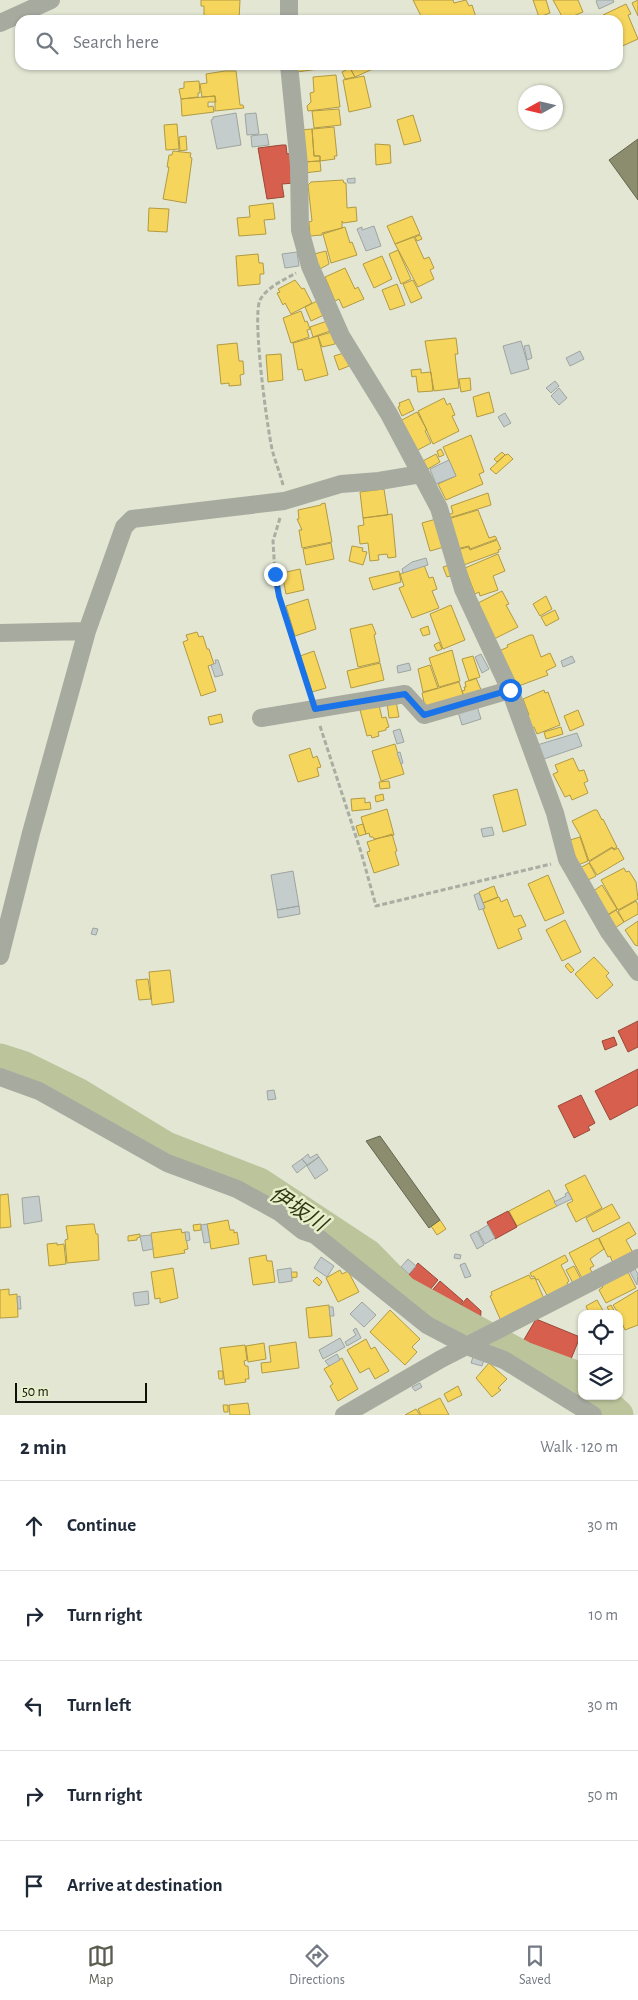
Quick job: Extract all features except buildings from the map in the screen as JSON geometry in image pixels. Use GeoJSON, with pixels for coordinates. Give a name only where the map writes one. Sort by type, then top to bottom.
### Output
{"type":"FeatureCollection","features":[{"type":"Feature","properties":{"kind":"street"},"geometry":{"type":"LineString","coordinates":[[18,15],[51,0]]}},
{"type":"Feature","properties":{"kind":"street"},"geometry":{"type":"LineString","coordinates":[[288,0],[289,15]]}},
{"type":"Feature","properties":{"kind":"street"},"geometry":{"type":"LineString","coordinates":[[0,23],[15,16]]}},
{"type":"Feature","properties":{"kind":"street"},"geometry":{"type":"LineString","coordinates":[[290,70],[299,165],[300,230],[310,266],[341,336],[389,414],[439,508],[463,590],[510,690],[555,813],[567,859],[609,932],[638,972]]}},
{"type":"Feature","properties":{"kind":"street"},"geometry":{"type":"LineString","coordinates":[[0,956],[87,631],[124,527],[132,519],[284,501],[341,484],[379,481],[421,474]]}},
{"type":"Feature","properties":{"kind":"street"},"geometry":{"type":"LineString","coordinates":[[0,633],[87,631]]}},
{"type":"Feature","properties":{"kind":"street"},"geometry":{"type":"LineString","coordinates":[[261,718],[405,694],[424,715],[510,690]]}},
{"type":"Feature","properties":{"kind":"street"},"geometry":{"type":"LineString","coordinates":[[0,1077],[39,1091],[167,1163],[237,1189],[279,1212],[303,1231],[315,1235],[426,1325],[504,1360],[593,1415]]}},
{"type":"Feature","properties":{"kind":"street"},"geometry":{"type":"LineString","coordinates":[[344,1415],[441,1359],[638,1258]]}},
{"type":"Feature","properties":{"kind":"path"},"geometry":{"type":"LineString","coordinates":[[310,266],[272,287],[260,300],[257,316],[264,400],[272,449],[283,484],[284,501],[274,542],[275,574],[279,596],[364,861],[376,906],[516,874],[567,859]]}},
{"type":"Feature","properties":{"kind":"waterway","name":"伊坂川"},"geometry":{"type":"LineString","coordinates":[[0,1059],[22,1066],[79,1094],[166,1147],[259,1183],[368,1255],[403,1291],[524,1357],[573,1375],[578,1379]]}},
{"type":"Feature","properties":{"kind":"waterway","name":"伊坂川"},"geometry":{"type":"LineString","coordinates":[[601,1400],[618,1415]]}},
{"type":"Feature","properties":{"kind":"route"},"geometry":{"type":"LineString","coordinates":[[275,574],[279,596],[315,709],[405,694],[424,715],[510,690]]}}]}
